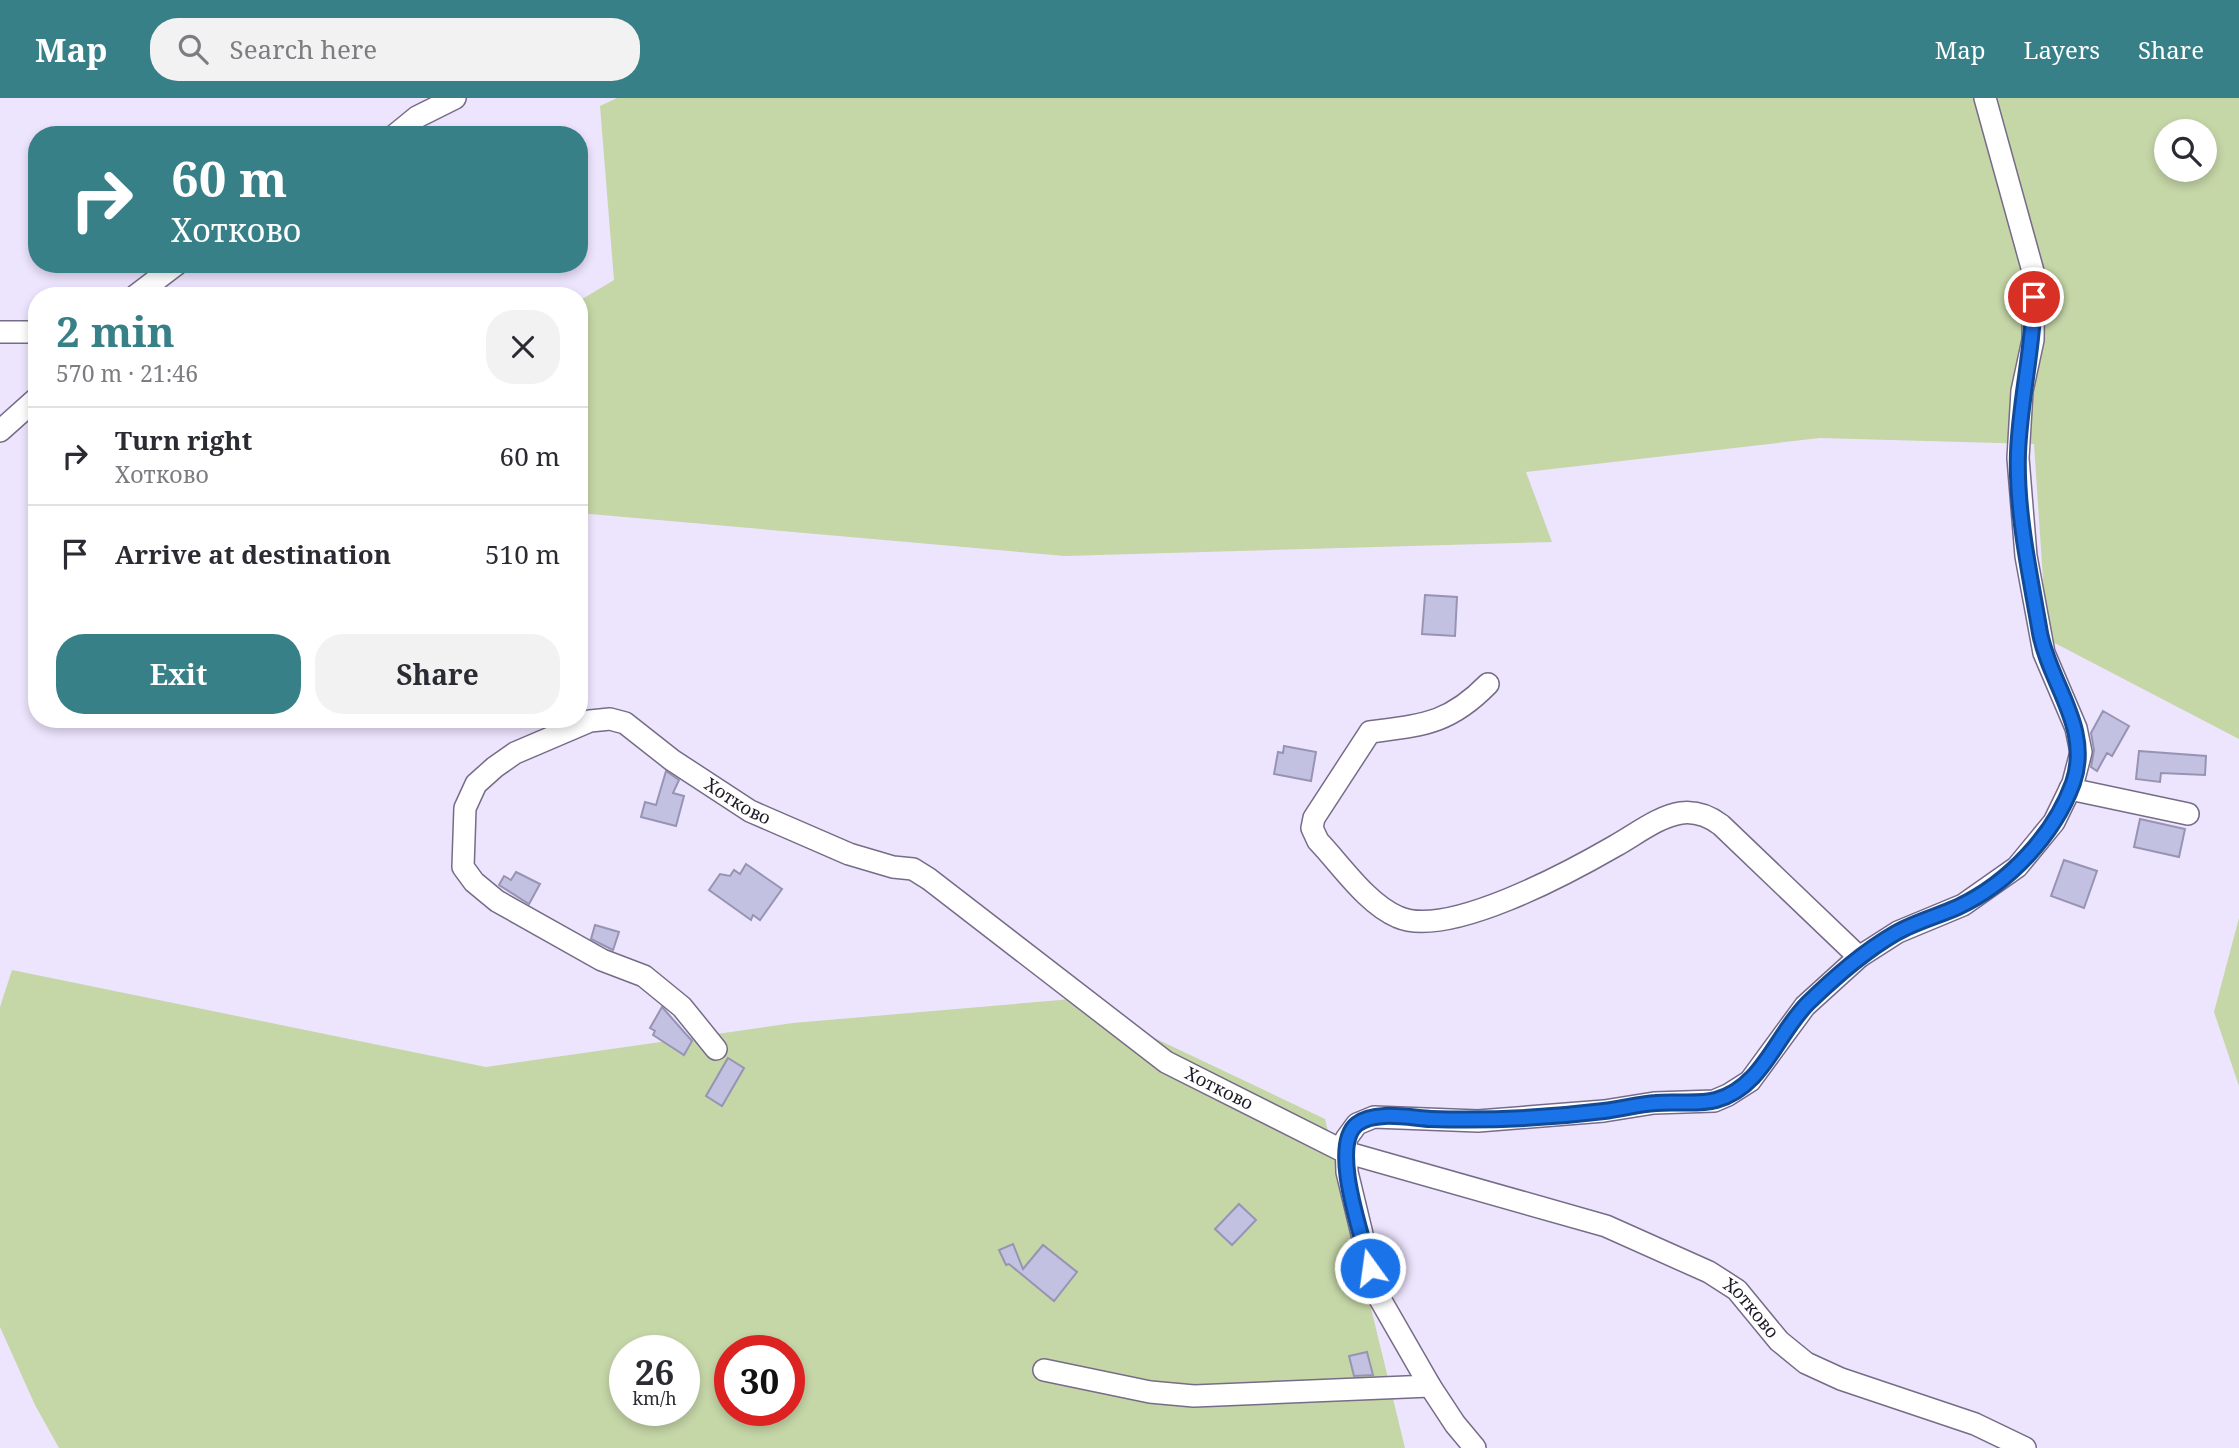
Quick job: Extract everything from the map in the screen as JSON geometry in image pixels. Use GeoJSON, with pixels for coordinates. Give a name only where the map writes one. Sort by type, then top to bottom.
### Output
{"type":"FeatureCollection","features":[{"type":"Feature","properties":{"kind":"street"},"geometry":{"type":"LineString","coordinates":[[406,126],[417,117],[455,98]]}},
{"type":"Feature","properties":{"kind":"street"},"geometry":{"type":"LineString","coordinates":[[1475,1448],[1430,1386],[1376,1292],[1347,1172],[1346,1139],[1357,1124],[1374,1117],[1478,1121],[1604,1111],[1654,1103],[1714,1101],[1750,1081],[1805,1006],[1859,957],[1898,932],[1963,905],[2017,867],[2054,822],[2070,789],[2081,752],[2076,728],[2044,653],[2026,556],[2018,458],[2022,391],[2033,340],[2034,275],[1985,98]]}},
{"type":"Feature","properties":{"kind":"street"},"geometry":{"type":"LineString","coordinates":[[147,287],[165,273]]}},
{"type":"Feature","properties":{"kind":"street"},"geometry":{"type":"LineString","coordinates":[[0,332],[28,332]]}},
{"type":"Feature","properties":{"kind":"street"},"geometry":{"type":"LineString","coordinates":[[0,431],[28,406]]}},
{"type":"Feature","properties":{"kind":"street"},"geometry":{"type":"LineString","coordinates":[[1488,684],[1466,706],[1447,718],[1370,732],[1314,818],[1312,828],[1318,841],[1386,911],[1423,923],[1449,920],[1558,878],[1664,819],[1691,812],[1702,814],[1721,825],[1859,957]]}},
{"type":"Feature","properties":{"kind":"street","name":"Хотково"},"geometry":{"type":"LineString","coordinates":[[588,722],[610,719],[625,723],[682,766],[761,816],[849,854],[892,867],[913,869],[1166,1062],[1345,1152],[1606,1226],[1709,1272],[1737,1290],[1779,1341],[1806,1363],[1841,1379],[1975,1424],[2025,1448]]}},
{"type":"Feature","properties":{"kind":"street","name":"Хотково"},"geometry":{"type":"LineString","coordinates":[[574,728],[515,753],[476,784],[465,808],[463,867],[474,882],[497,901],[590,953],[644,976],[682,1007],[716,1049]]}},
{"type":"Feature","properties":{"kind":"street"},"geometry":{"type":"LineString","coordinates":[[2070,789],[2188,814]]}},
{"type":"Feature","properties":{"kind":"street"},"geometry":{"type":"LineString","coordinates":[[1044,1370],[1150,1392],[1194,1396],[1430,1386]]}},
{"type":"Feature","properties":{"kind":"green space"},"geometry":{"type":"Polygon","coordinates":[[[617,98],[2239,98],[2239,739],[2047,639],[2034,444],[1820,438],[1526,472],[1552,542],[1065,556],[588,514],[588,296],[614,280],[600,106],[617,98]]]}},
{"type":"Feature","properties":{"kind":"green space"},"geometry":{"type":"Polygon","coordinates":[[[2239,918],[2239,1086],[2214,1012],[2239,918]]]}},
{"type":"Feature","properties":{"kind":"green space"},"geometry":{"type":"Polygon","coordinates":[[[12,970],[486,1067],[793,1023],[1072,999],[1325,1119],[1405,1448],[59,1448],[35,1405],[0,1327],[0,1007],[12,970]]]}},
{"type":"Feature","properties":{"kind":"building"},"geometry":{"type":"Polygon","coordinates":[[[1425,595],[1457,597],[1455,636],[1422,634],[1425,595]]]}},
{"type":"Feature","properties":{"kind":"building"},"geometry":{"type":"Polygon","coordinates":[[[2103,711],[2129,726],[2112,756],[2107,753],[2097,771],[2091,767],[2094,750],[2091,733],[2103,711]]]}},
{"type":"Feature","properties":{"kind":"building"},"geometry":{"type":"Polygon","coordinates":[[[1284,746],[1316,752],[1311,781],[1274,774],[1278,752],[1283,753],[1284,746]]]}},
{"type":"Feature","properties":{"kind":"building"},"geometry":{"type":"Polygon","coordinates":[[[2139,751],[2206,756],[2205,775],[2161,773],[2160,782],[2136,779],[2139,751]]]}},
{"type":"Feature","properties":{"kind":"building"},"geometry":{"type":"Polygon","coordinates":[[[666,771],[679,780],[673,793],[684,796],[676,826],[641,817],[645,802],[656,805],[666,771]]]}},
{"type":"Feature","properties":{"kind":"building"},"geometry":{"type":"Polygon","coordinates":[[[2140,819],[2185,829],[2179,857],[2134,847],[2140,819]]]}},
{"type":"Feature","properties":{"kind":"building"},"geometry":{"type":"Polygon","coordinates":[[[2064,860],[2097,871],[2084,908],[2051,896],[2064,860]]]}},
{"type":"Feature","properties":{"kind":"building"},"geometry":{"type":"Polygon","coordinates":[[[746,864],[782,889],[760,920],[753,915],[751,920],[709,890],[720,874],[730,876],[734,870],[740,874],[746,864]]]}},
{"type":"Feature","properties":{"kind":"building"},"geometry":{"type":"Polygon","coordinates":[[[516,872],[540,884],[529,904],[499,885],[504,876],[511,880],[516,872]]]}},
{"type":"Feature","properties":{"kind":"building"},"geometry":{"type":"Polygon","coordinates":[[[595,925],[619,932],[613,950],[591,939],[595,925]]]}},
{"type":"Feature","properties":{"kind":"building"},"geometry":{"type":"Polygon","coordinates":[[[662,1007],[692,1041],[684,1055],[653,1035],[655,1031],[650,1028],[662,1007]]]}},
{"type":"Feature","properties":{"kind":"building"},"geometry":{"type":"Polygon","coordinates":[[[728,1058],[744,1068],[722,1106],[706,1096],[728,1058]]]}},
{"type":"Feature","properties":{"kind":"building"},"geometry":{"type":"Polygon","coordinates":[[[1239,1204],[1256,1220],[1232,1245],[1215,1229],[1239,1204]]]}},
{"type":"Feature","properties":{"kind":"building"},"geometry":{"type":"Polygon","coordinates":[[[1013,1244],[1023,1269],[1043,1245],[1077,1272],[1054,1301],[1009,1264],[1006,1265],[999,1250],[1013,1244]]]}},
{"type":"Feature","properties":{"kind":"building"},"geometry":{"type":"Polygon","coordinates":[[[1367,1352],[1373,1375],[1354,1376],[1349,1356],[1367,1352]]]}},
{"type":"Feature","properties":{"kind":"route"},"geometry":{"type":"LineString","coordinates":[[1370,1268],[1347,1172],[1345,1152],[1346,1139],[1357,1124],[1374,1117],[1478,1121],[1604,1111],[1654,1103],[1714,1101],[1728,1095],[1750,1081],[1805,1006],[1859,957],[1898,932],[1963,905],[2017,867],[2054,822],[2073,783],[2081,752],[2076,728],[2044,653],[2026,556],[2018,458],[2022,391],[2033,340],[2034,297]]}}]}
